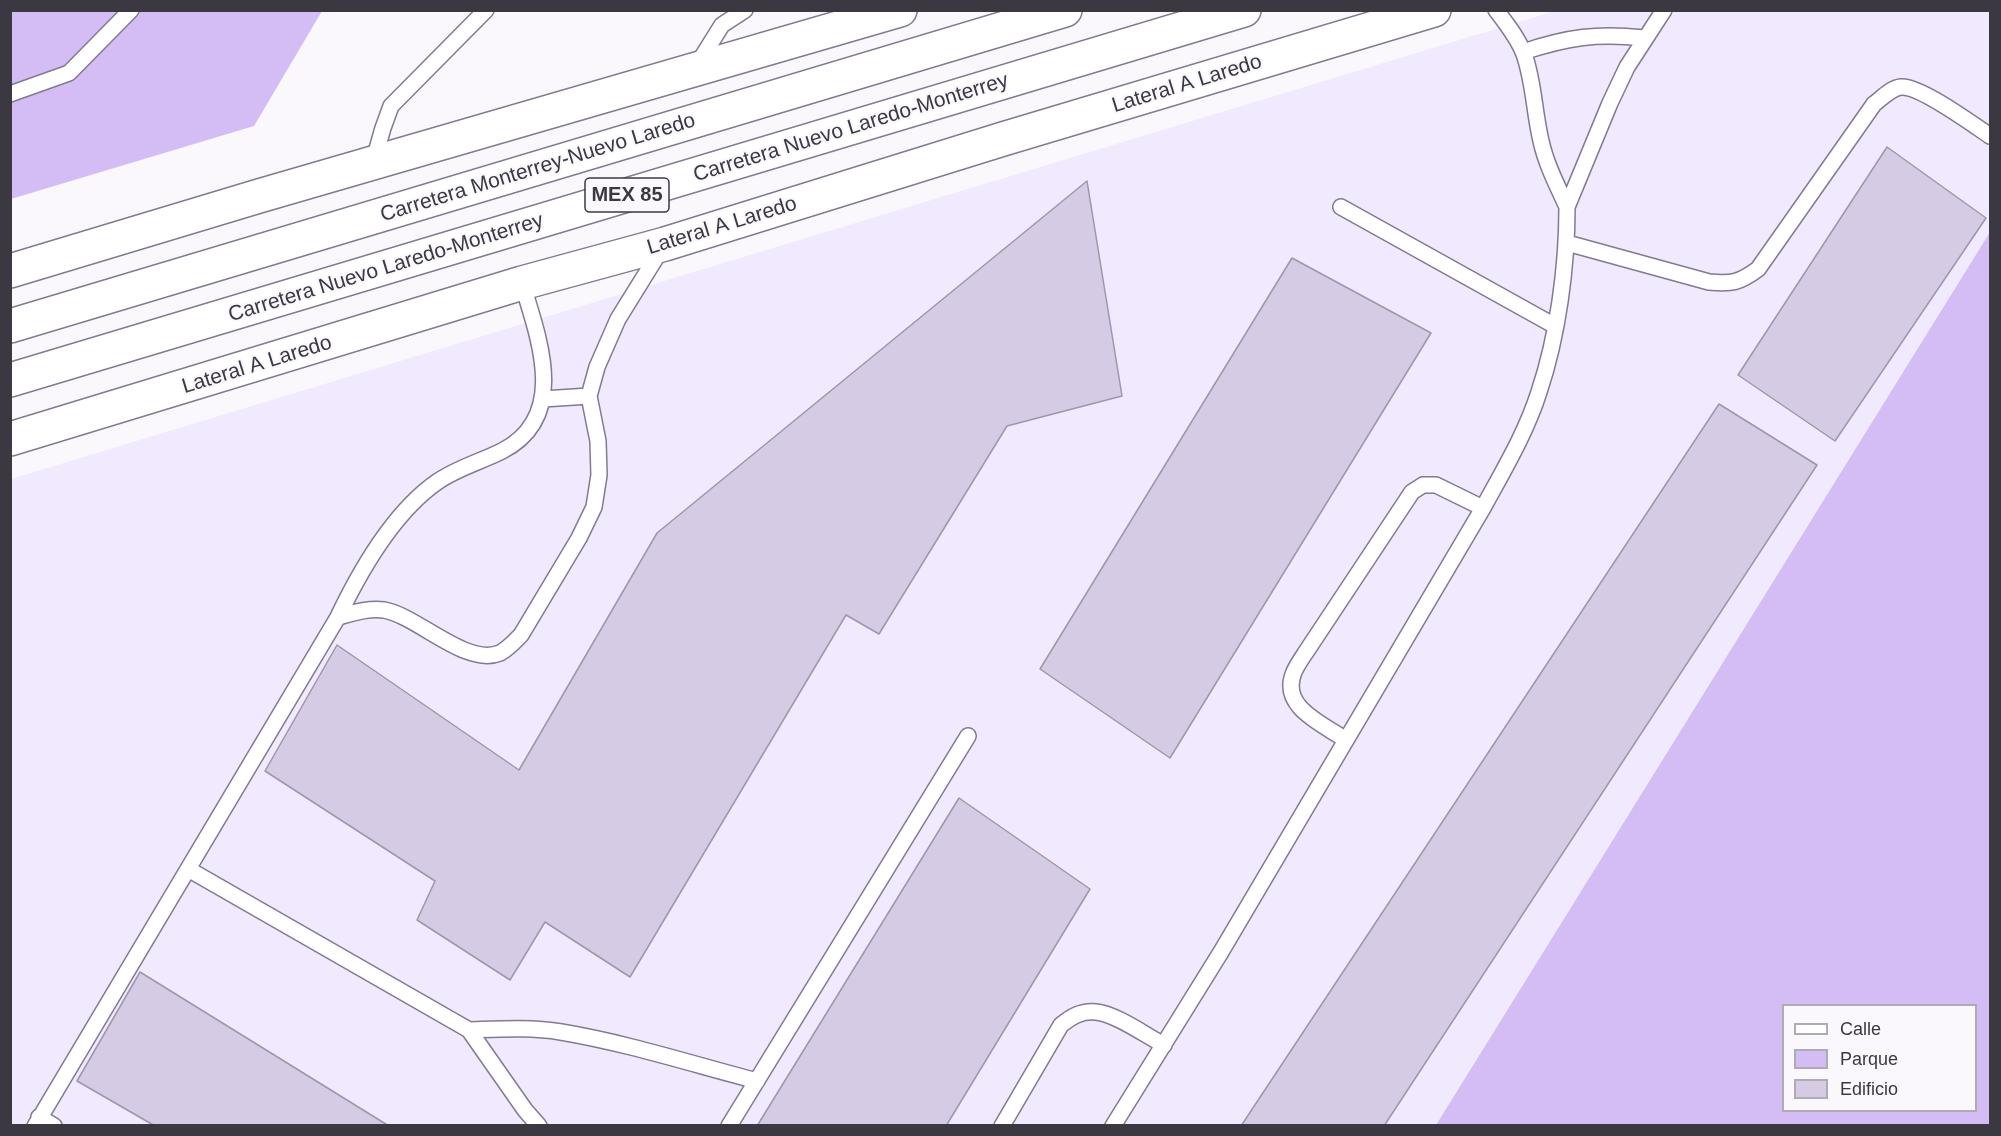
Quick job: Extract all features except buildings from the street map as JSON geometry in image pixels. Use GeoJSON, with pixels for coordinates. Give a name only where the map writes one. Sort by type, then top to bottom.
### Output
{"type":"FeatureCollection","features":[{"type":"Feature","properties":{"kind":"main road"},"geometry":{"type":"LineString","coordinates":[[10,271],[900,10]]}},
{"type":"Feature","properties":{"kind":"main road","name":"Carretera Monterrey-Nuevo Laredo"},"geometry":{"type":"LineString","coordinates":[[10,326],[1065,10]]}},
{"type":"Feature","properties":{"kind":"main road","name":"Carretera Nuevo Laredo-Monterrey"},"geometry":{"type":"LineString","coordinates":[[10,380],[1244,10]]}},
{"type":"Feature","properties":{"kind":"main road","name":"Lateral A Laredo"},"geometry":{"type":"LineString","coordinates":[[10,439],[522,283],[665,244],[1003,139],[1434,10]]}},
{"type":"Feature","properties":{"kind":"lane"},"geometry":{"type":"LineString","coordinates":[[10,94],[69,74],[131,10]]}},
{"type":"Feature","properties":{"kind":"lane"},"geometry":{"type":"LineString","coordinates":[[373,164],[391,106],[486,10]]}},
{"type":"Feature","properties":{"kind":"lane"},"geometry":{"type":"LineString","coordinates":[[693,70],[722,24],[745,10]]}},
{"type":"Feature","properties":{"kind":"lane"},"geometry":{"type":"LineString","coordinates":[[1496,10],[1523,52],[1533,89],[1541,142],[1551,172],[1567,207]]}},
{"type":"Feature","properties":{"kind":"lane"},"geometry":{"type":"LineString","coordinates":[[1113,1125],[1164,1045],[1346,740],[1483,508],[1517,445],[1539,392],[1556,326],[1567,243],[1567,207],[1627,67],[1664,10]]}},
{"type":"Feature","properties":{"kind":"lane"},"geometry":{"type":"LineString","coordinates":[[1523,52],[1553,42],[1583,36],[1615,35],[1644,38]]}},
{"type":"Feature","properties":{"kind":"lane"},"geometry":{"type":"LineString","coordinates":[[1567,243],[1709,282],[1730,284],[1744,279],[1758,269],[1874,104],[1887,93],[1902,87],[1919,90],[1990,136]]}},
{"type":"Feature","properties":{"kind":"lane"},"geometry":{"type":"LineString","coordinates":[[1341,207],[1556,326]]}},
{"type":"Feature","properties":{"kind":"lane"},"geometry":{"type":"LineString","coordinates":[[338,617],[372,609],[386,610],[401,615],[469,652],[485,655],[499,653],[512,645],[521,635],[579,538],[594,507],[599,476],[598,441],[589,396],[597,367],[618,319],[665,244]]}},
{"type":"Feature","properties":{"kind":"lane"},"geometry":{"type":"LineString","coordinates":[[54,1125],[37,1121],[338,617],[364,566],[389,531],[435,483],[458,469],[502,451],[520,440],[539,414],[543,399],[544,373],[540,346],[522,283]]}},
{"type":"Feature","properties":{"kind":"lane"},"geometry":{"type":"LineString","coordinates":[[543,399],[589,396]]}},
{"type":"Feature","properties":{"kind":"lane"},"geometry":{"type":"LineString","coordinates":[[1346,740],[1302,711],[1294,700],[1291,687],[1294,673],[1302,659],[1412,492],[1423,485],[1436,485],[1483,508]]}},
{"type":"Feature","properties":{"kind":"lane"},"geometry":{"type":"LineString","coordinates":[[729,1125],[968,736]]}},
{"type":"Feature","properties":{"kind":"lane"},"geometry":{"type":"LineString","coordinates":[[188,869],[469,1030],[525,1110],[539,1125]]}},
{"type":"Feature","properties":{"kind":"lane"},"geometry":{"type":"LineString","coordinates":[[1002,1125],[1061,1025],[1072,1017],[1083,1012],[1096,1011],[1164,1045]]}},
{"type":"Feature","properties":{"kind":"lane"},"geometry":{"type":"LineString","coordinates":[[469,1030],[519,1029],[560,1032],[757,1081]]}},
{"type":"Feature","properties":{"kind":"shaded area"},"geometry":{"type":"Polygon","coordinates":[[[1555,11],[1990,11],[1990,232],[1436,1125],[11,1126],[11,479],[1555,11]]]}},
{"type":"Feature","properties":{"kind":"green space"},"geometry":{"type":"Polygon","coordinates":[[[11,11],[322,11],[254,126],[11,199],[11,11]]]}},
{"type":"Feature","properties":{"kind":"green space"},"geometry":{"type":"Polygon","coordinates":[[[1990,232],[1990,1125],[1436,1125],[1990,232]]]}}]}
